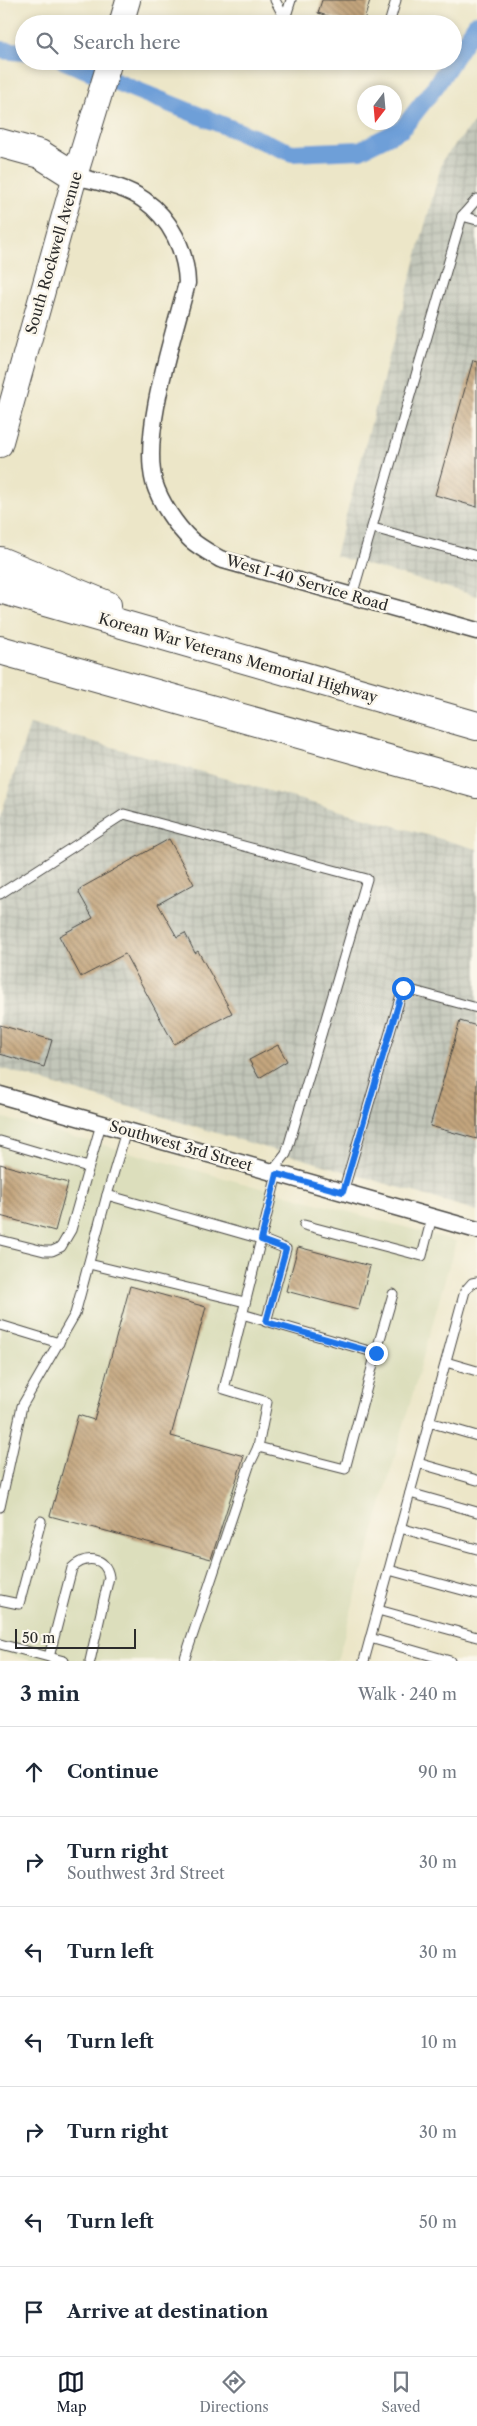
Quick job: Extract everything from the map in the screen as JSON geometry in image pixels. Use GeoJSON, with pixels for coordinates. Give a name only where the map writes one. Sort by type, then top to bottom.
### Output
{"type":"FeatureCollection","features":[{"type":"Feature","properties":{"kind":"highway"},"geometry":{"type":"LineString","coordinates":[[0,143],[40,154],[75,176]]}},
{"type":"Feature","properties":{"kind":"highway"},"geometry":{"type":"LineString","coordinates":[[0,162],[35,172],[75,176]]}},
{"type":"Feature","properties":{"kind":"highway"},"geometry":{"type":"LineString","coordinates":[[0,561],[228,656]]}},
{"type":"Feature","properties":{"kind":"highway","name":"Korean War Veterans Memorial Highway"},"geometry":{"type":"LineString","coordinates":[[0,589],[477,726]]}},
{"type":"Feature","properties":{"kind":"highway"},"geometry":{"type":"LineString","coordinates":[[0,650],[477,784]]}},
{"type":"Feature","properties":{"kind":"highway"},"geometry":{"type":"LineString","coordinates":[[0,656],[34,660]]}},
{"type":"Feature","properties":{"kind":"street"},"geometry":{"type":"LineString","coordinates":[[124,15],[128,0]]}},
{"type":"Feature","properties":{"kind":"street","name":"South Rockwell Avenue"},"geometry":{"type":"LineString","coordinates":[[0,446],[75,176],[107,70]]}},
{"type":"Feature","properties":{"kind":"street","name":"West I-40 Service Road"},"geometry":{"type":"LineString","coordinates":[[75,176],[119,188],[144,200],[162,218],[178,240],[186,267],[187,283],[154,421],[152,459],[154,482],[169,513],[191,540],[220,559],[477,631]]}},
{"type":"Feature","properties":{"kind":"street","name":"Southwest 3rd Street"},"geometry":{"type":"LineString","coordinates":[[0,1095],[477,1230]]}},
{"type":"Feature","properties":{"kind":"lane"},"geometry":{"type":"LineString","coordinates":[[275,0],[284,15]]}},
{"type":"Feature","properties":{"kind":"lane"},"geometry":{"type":"LineString","coordinates":[[287,15],[290,0]]}},
{"type":"Feature","properties":{"kind":"lane"},"geometry":{"type":"LineString","coordinates":[[391,15],[396,0]]}},
{"type":"Feature","properties":{"kind":"lane"},"geometry":{"type":"LineString","coordinates":[[352,596],[462,216],[477,199]]}},
{"type":"Feature","properties":{"kind":"lane"},"geometry":{"type":"LineString","coordinates":[[462,216],[477,220]]}},
{"type":"Feature","properties":{"kind":"lane"},"geometry":{"type":"LineString","coordinates":[[373,528],[477,556]]}},
{"type":"Feature","properties":{"kind":"lane"},"geometry":{"type":"LineString","coordinates":[[0,894],[124,814],[367,879],[286,1154],[275,1173],[261,1240],[224,1389],[267,1402],[258,1447],[249,1466],[184,1661]]}},
{"type":"Feature","properties":{"kind":"lane"},"geometry":{"type":"LineString","coordinates":[[343,1192],[403,988],[477,1008]]}},
{"type":"Feature","properties":{"kind":"lane"},"geometry":{"type":"LineString","coordinates":[[0,1240],[44,1252],[61,1246],[71,1230],[100,1124]]}},
{"type":"Feature","properties":{"kind":"lane"},"geometry":{"type":"LineString","coordinates":[[0,1508],[22,1406],[75,1314],[126,1131]]}},
{"type":"Feature","properties":{"kind":"lane"},"geometry":{"type":"LineString","coordinates":[[0,1141],[88,1167]]}},
{"type":"Feature","properties":{"kind":"lane"},"geometry":{"type":"LineString","coordinates":[[107,1195],[286,1249],[266,1322]]}},
{"type":"Feature","properties":{"kind":"lane"},"geometry":{"type":"LineString","coordinates":[[304,1225],[422,1256],[432,1217]]}},
{"type":"Feature","properties":{"kind":"lane"},"geometry":{"type":"LineString","coordinates":[[89,1264],[245,1302]]}},
{"type":"Feature","properties":{"kind":"lane"},"geometry":{"type":"LineString","coordinates":[[364,1661],[465,1291],[472,1283],[477,1282]]}},
{"type":"Feature","properties":{"kind":"lane"},"geometry":{"type":"LineString","coordinates":[[258,1447],[345,1469],[393,1294]]}},
{"type":"Feature","properties":{"kind":"lane"},"geometry":{"type":"LineString","coordinates":[[242,1314],[376,1353]]}},
{"type":"Feature","properties":{"kind":"lane"},"geometry":{"type":"LineString","coordinates":[[0,1325],[59,1343]]}},
{"type":"Feature","properties":{"kind":"lane"},"geometry":{"type":"LineString","coordinates":[[446,1362],[477,1370]]}},
{"type":"Feature","properties":{"kind":"lane"},"geometry":{"type":"LineString","coordinates":[[429,1422],[477,1436]]}},
{"type":"Feature","properties":{"kind":"lane"},"geometry":{"type":"LineString","coordinates":[[418,1463],[477,1480]]}},
{"type":"Feature","properties":{"kind":"lane"},"geometry":{"type":"LineString","coordinates":[[410,1494],[477,1512]]}},
{"type":"Feature","properties":{"kind":"lane"},"geometry":{"type":"LineString","coordinates":[[0,1600],[19,1604],[41,1521]]}},
{"type":"Feature","properties":{"kind":"lane"},"geometry":{"type":"LineString","coordinates":[[400,1528],[477,1549]]}},
{"type":"Feature","properties":{"kind":"lane"},"geometry":{"type":"LineString","coordinates":[[49,1657],[72,1568],[85,1559],[102,1562],[108,1570],[109,1577],[90,1661]]}},
{"type":"Feature","properties":{"kind":"lane"},"geometry":{"type":"LineString","coordinates":[[389,1570],[477,1594]]}},
{"type":"Feature","properties":{"kind":"lane"},"geometry":{"type":"LineString","coordinates":[[378,1610],[477,1637]]}},
{"type":"Feature","properties":{"kind":"lane"},"geometry":{"type":"LineString","coordinates":[[370,1638],[450,1661]]}},
{"type":"Feature","properties":{"kind":"lane"},"geometry":{"type":"LineString","coordinates":[[0,1644],[64,1661]]}},
{"type":"Feature","properties":{"kind":"shaded area"},"geometry":{"type":"Polygon","coordinates":[[[477,119],[477,596],[335,556],[443,159],[477,119]]]}},
{"type":"Feature","properties":{"kind":"shaded area"},"geometry":{"type":"Polygon","coordinates":[[[30,724],[477,849],[477,1211],[0,1068],[0,818],[30,724]]]}},
{"type":"Feature","properties":{"kind":"shaded area"},"geometry":{"type":"Polygon","coordinates":[[[0,1117],[456,1241],[337,1661],[32,1661],[0,1652],[0,1117]]]}},
{"type":"Feature","properties":{"kind":"building"},"geometry":{"type":"Polygon","coordinates":[[[322,0],[370,0],[366,15],[325,15],[318,13],[322,0]]]}},
{"type":"Feature","properties":{"kind":"building"},"geometry":{"type":"Polygon","coordinates":[[[473,360],[477,361],[477,507],[435,495],[473,360]]]}},
{"type":"Feature","properties":{"kind":"building"},"geometry":{"type":"Polygon","coordinates":[[[169,839],[194,884],[158,904],[177,937],[185,933],[195,953],[198,951],[232,1013],[174,1044],[125,954],[81,977],[59,936],[93,918],[79,893],[81,888],[169,839]]]}},
{"type":"Feature","properties":{"kind":"building"},"geometry":{"type":"Polygon","coordinates":[[[460,1021],[477,1026],[477,1139],[430,1126],[460,1021]]]}},
{"type":"Feature","properties":{"kind":"building"},"geometry":{"type":"Polygon","coordinates":[[[0,1025],[52,1040],[44,1067],[0,1054],[0,1025]]]}},
{"type":"Feature","properties":{"kind":"building"},"geometry":{"type":"Polygon","coordinates":[[[278,1045],[287,1061],[259,1078],[249,1060],[278,1045]]]}},
{"type":"Feature","properties":{"kind":"building"},"geometry":{"type":"Polygon","coordinates":[[[0,1164],[68,1183],[55,1231],[0,1216],[0,1164]]]}},
{"type":"Feature","properties":{"kind":"building"},"geometry":{"type":"Polygon","coordinates":[[[298,1247],[370,1266],[358,1310],[286,1291],[298,1247]]]}},
{"type":"Feature","properties":{"kind":"building"},"geometry":{"type":"Polygon","coordinates":[[[130,1286],[206,1307],[171,1436],[244,1456],[211,1559],[50,1516],[78,1415],[94,1420],[130,1286]]]}},
{"type":"Feature","properties":{"kind":"waterway"},"geometry":{"type":"LineString","coordinates":[[462,46],[477,23]]}},
{"type":"Feature","properties":{"kind":"waterway"},"geometry":{"type":"LineString","coordinates":[[0,50],[15,51]]}},
{"type":"Feature","properties":{"kind":"waterway"},"geometry":{"type":"LineString","coordinates":[[86,70],[292,153],[360,150],[402,129],[446,70]]}},
{"type":"Feature","properties":{"kind":"route"},"geometry":{"type":"LineString","coordinates":[[376,1353],[266,1322],[286,1249],[261,1240],[277,1174],[343,1192],[403,988]]}}]}
